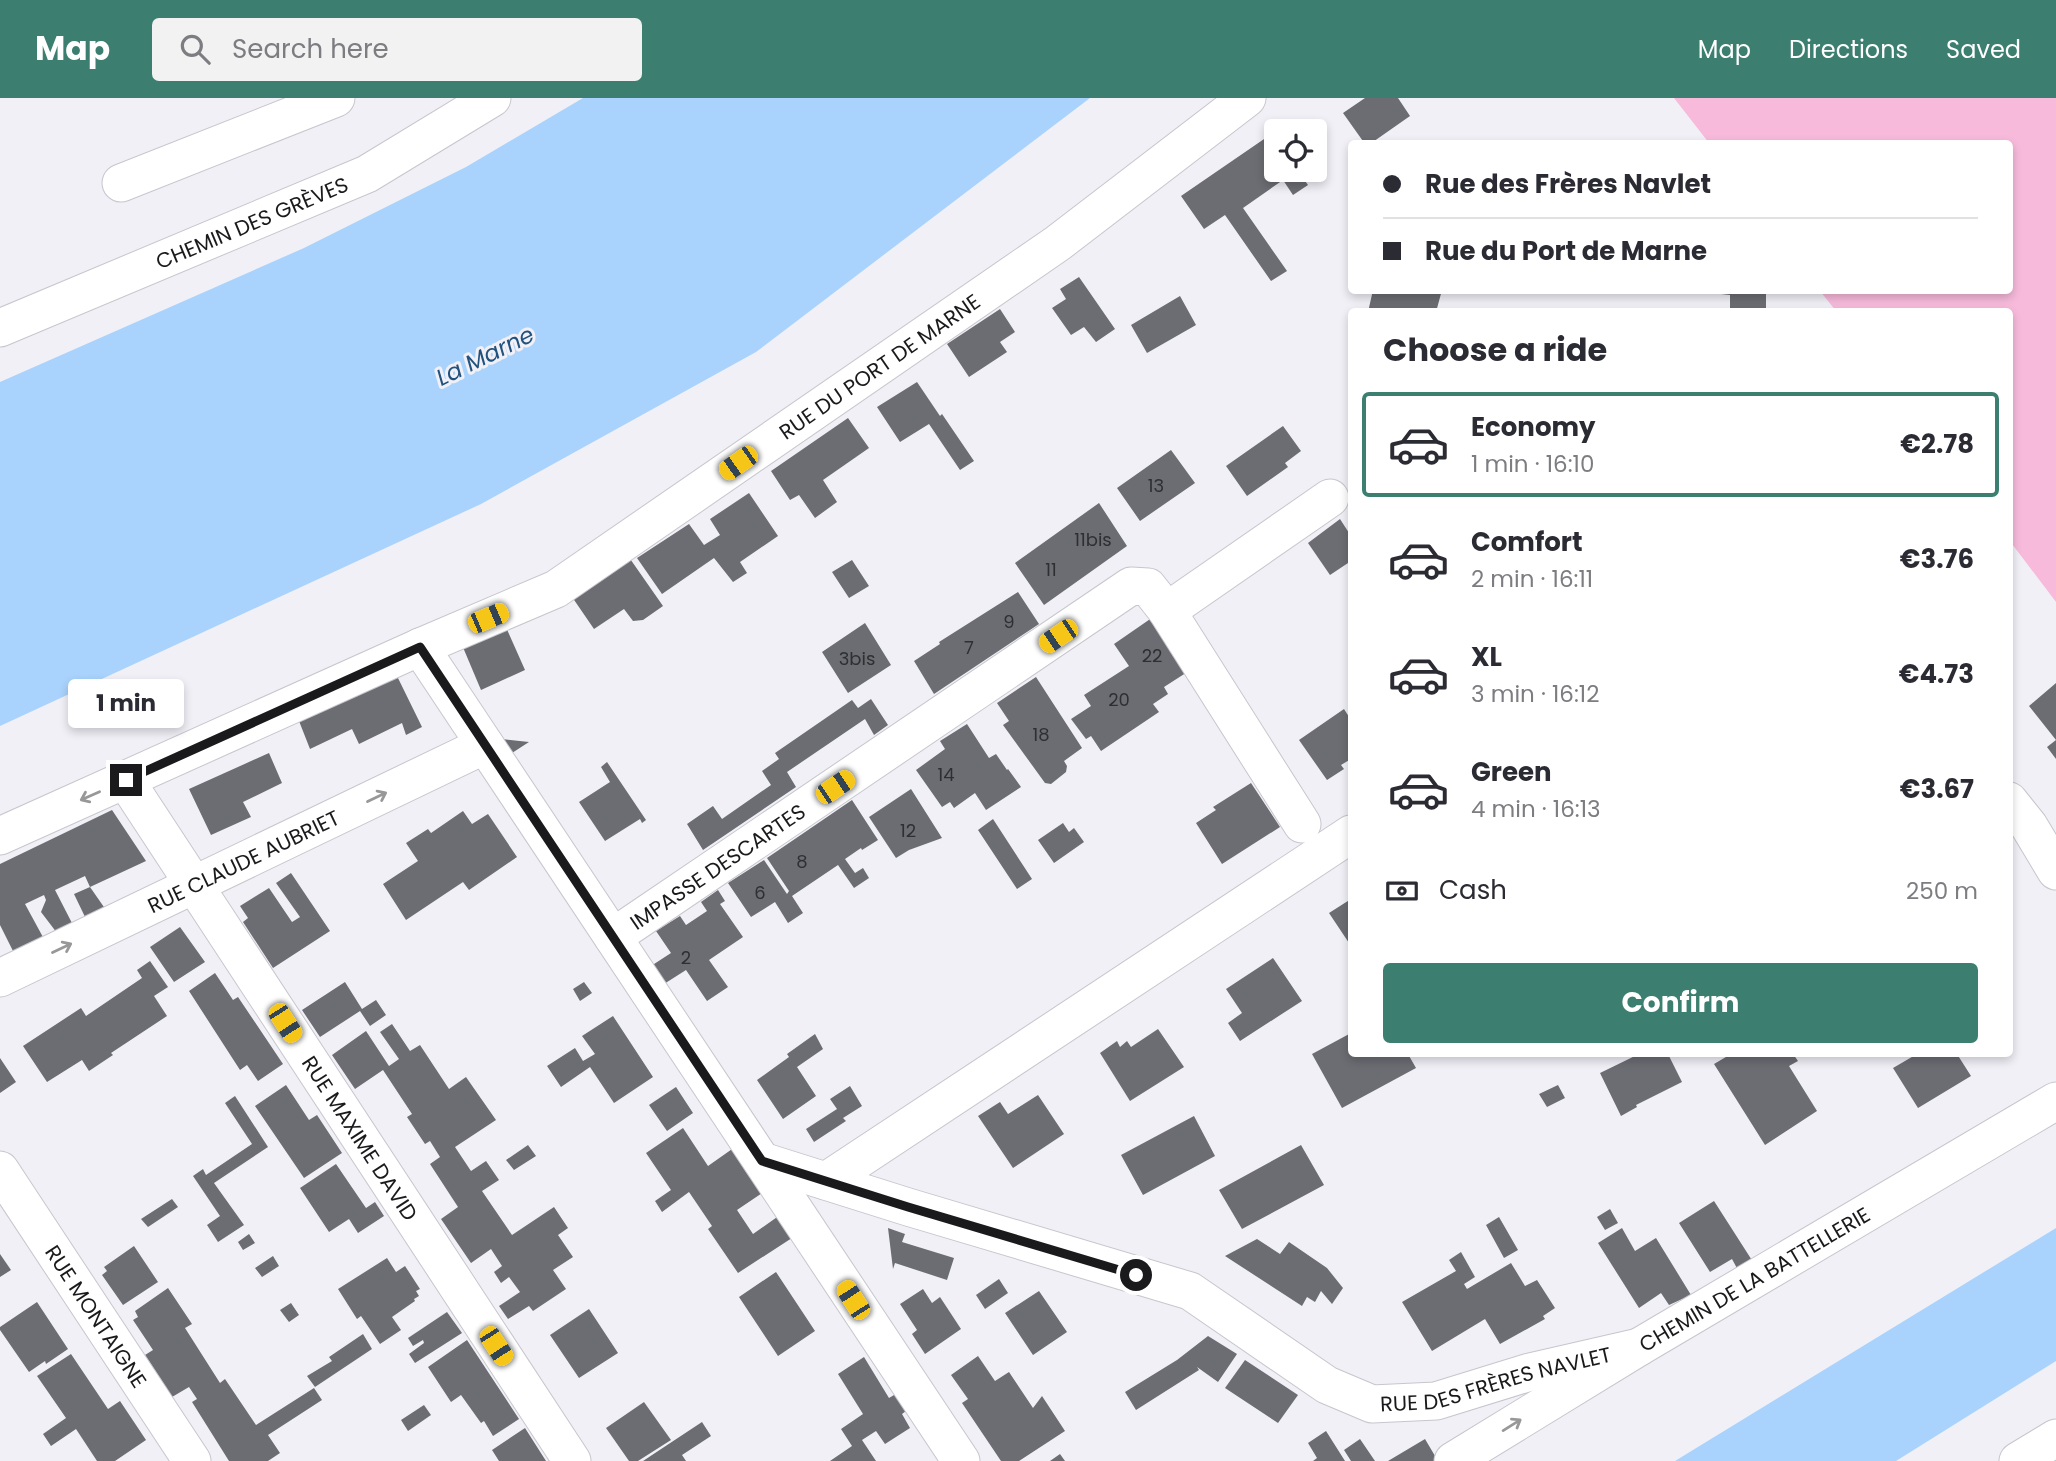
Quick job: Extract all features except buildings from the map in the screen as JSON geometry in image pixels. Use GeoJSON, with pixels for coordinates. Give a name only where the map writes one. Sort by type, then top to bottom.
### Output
{"type":"FeatureCollection","features":[{"type":"Feature","properties":{"kind":"street"},"geometry":{"type":"LineString","coordinates":[[121,183],[336,98]]}},
{"type":"Feature","properties":{"kind":"street","name":"CHEMIN DES GRÈVES"},"geometry":{"type":"LineString","coordinates":[[0,328],[367,174],[492,98]]}},
{"type":"Feature","properties":{"kind":"street","name":"RUE DU PORT DE MARNE"},"geometry":{"type":"LineString","coordinates":[[0,836],[555,589],[1059,243],[1247,98]]}},
{"type":"Feature","properties":{"kind":"street"},"geometry":{"type":"LineString","coordinates":[[1167,611],[1330,498]]}},
{"type":"Feature","properties":{"kind":"street","name":"IMPASSE DESCARTES"},"geometry":{"type":"LineString","coordinates":[[613,937],[1131,586],[1148,587],[1167,611],[1301,824]]}},
{"type":"Feature","properties":{"kind":"street"},"geometry":{"type":"LineString","coordinates":[[420,647],[961,1461]]}},
{"type":"Feature","properties":{"kind":"street","name":"RUE CLAUDE AUBRIET"},"geometry":{"type":"LineString","coordinates":[[0,978],[485,745]]}},
{"type":"Feature","properties":{"kind":"street","name":"RUE MAXIME DAVID"},"geometry":{"type":"LineString","coordinates":[[126,780],[572,1461]]}},
{"type":"Feature","properties":{"kind":"street"},"geometry":{"type":"LineString","coordinates":[[2016,822],[2056,871]]}},
{"type":"Feature","properties":{"kind":"street"},"geometry":{"type":"LineString","coordinates":[[826,1181],[1348,836]]}},
{"type":"Feature","properties":{"kind":"street","name":"CHEMIN DE LA BATTELLERIE"},"geometry":{"type":"LineString","coordinates":[[1453,1461],[1639,1347],[2056,1101]]}},
{"type":"Feature","properties":{"kind":"street","name":"RUE DES FRÈRES NAVLET"},"geometry":{"type":"LineString","coordinates":[[762,1161],[1190,1291],[1326,1385],[1372,1404],[1436,1401],[1530,1372],[1639,1347]]}},
{"type":"Feature","properties":{"kind":"street","name":"RUE MONTAIGNE"},"geometry":{"type":"LineString","coordinates":[[0,1170],[192,1461]]}},
{"type":"Feature","properties":{"kind":"street"},"geometry":{"type":"LineString","coordinates":[[2018,1461],[2056,1438]]}},
{"type":"Feature","properties":{"kind":"shaded area"},"geometry":{"type":"Polygon","coordinates":[[[1674,98],[2056,98],[2056,602],[2013,545],[2013,308],[1834,308],[1822,294],[2013,294],[2013,140],[1707,140],[1674,98]]]}},
{"type":"Feature","properties":{"kind":"water","name":"La Marne"},"geometry":{"type":"Polygon","coordinates":[[[583,98],[1090,98],[756,352],[481,504],[0,726],[0,382],[304,248],[466,167],[583,98]]]}},
{"type":"Feature","properties":{"kind":"water"},"geometry":{"type":"Polygon","coordinates":[[[2056,1228],[2056,1361],[1896,1461],[1675,1461],[2056,1228]]]}},
{"type":"Feature","properties":{"kind":"route"},"geometry":{"type":"LineString","coordinates":[[126,780],[420,647],[762,1161],[1136,1275]]}}]}
